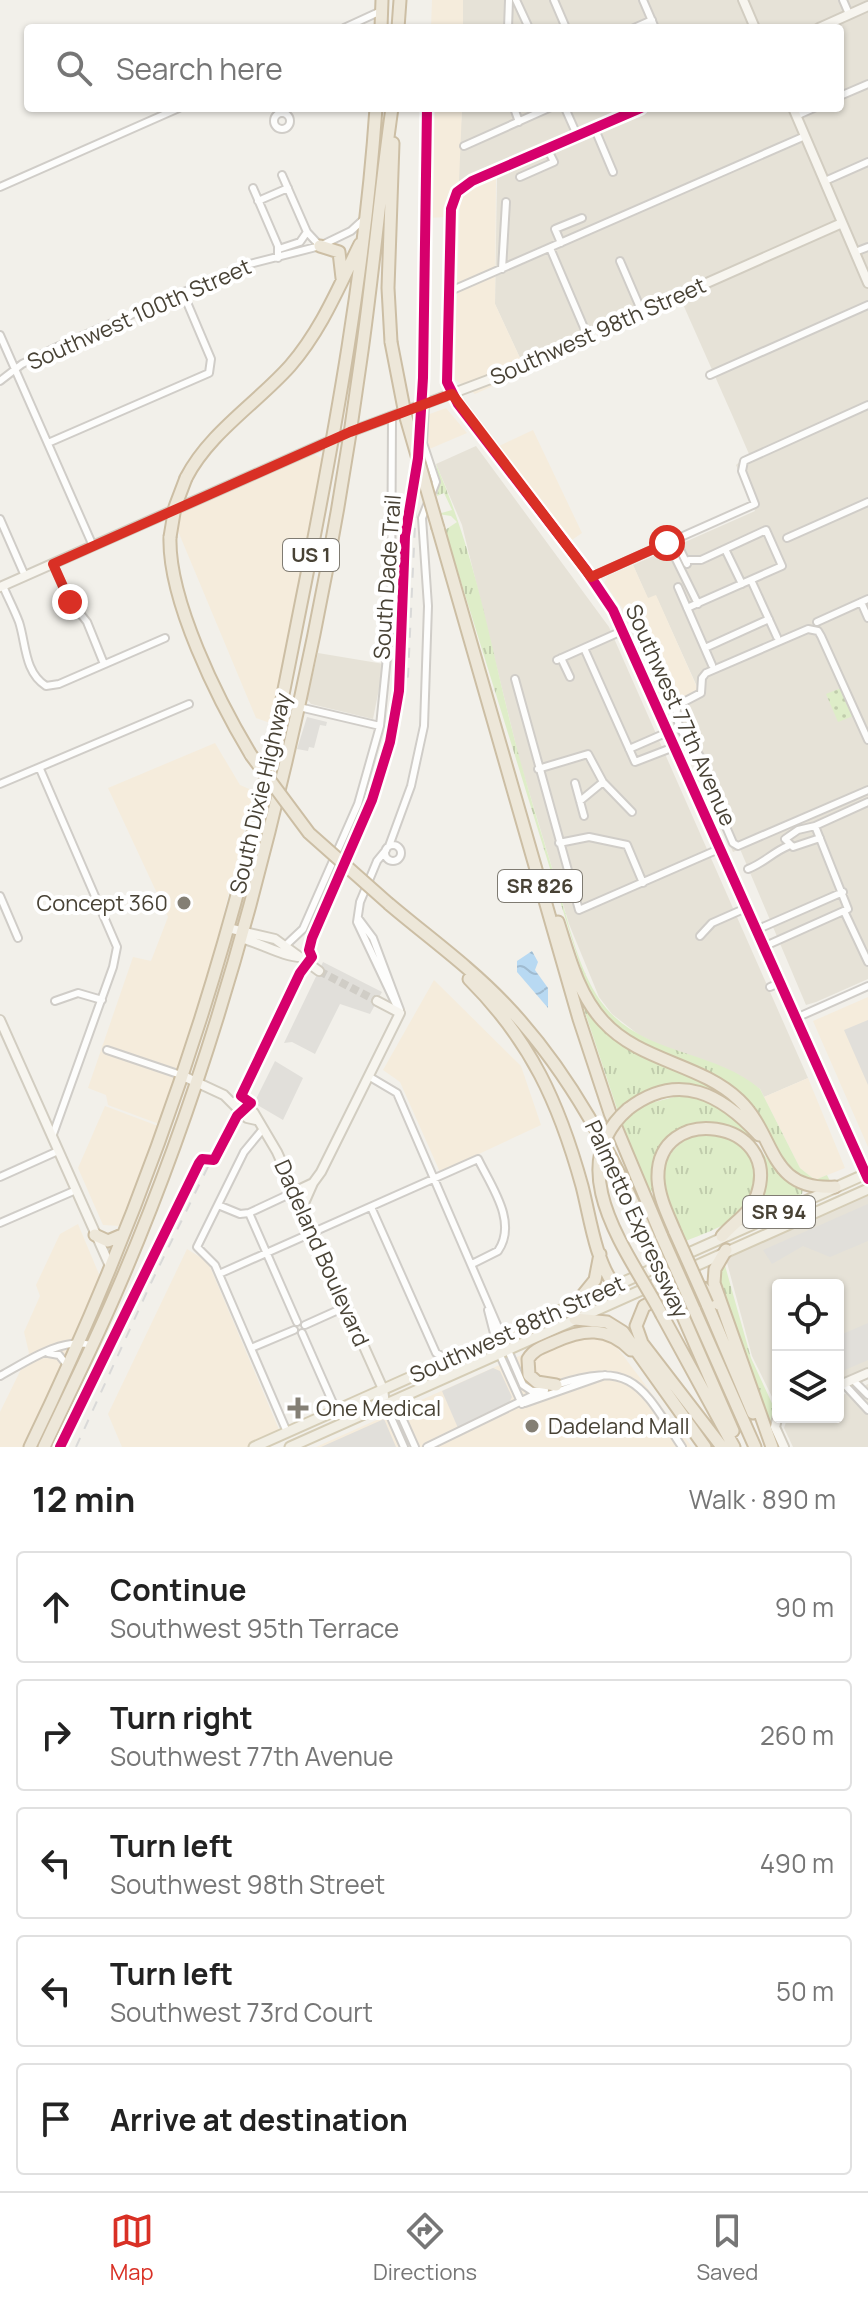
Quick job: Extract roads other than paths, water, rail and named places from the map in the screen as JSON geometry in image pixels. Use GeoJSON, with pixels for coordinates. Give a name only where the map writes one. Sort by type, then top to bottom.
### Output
{"type":"FeatureCollection","features":[{"type":"Feature","properties":{"kind":"highway"},"geometry":{"type":"LineString","coordinates":[[398,24],[400,0]]}},
{"type":"Feature","properties":{"kind":"highway","name":"South Dixie Highway"},"geometry":{"type":"LineString","coordinates":[[30,1447],[123,1235],[181,1075],[228,928],[261,802],[334,440],[364,237],[376,112]]}},
{"type":"Feature","properties":{"kind":"highway","name":"South Dixie Highway"},"geometry":{"type":"LineString","coordinates":[[242,932],[297,707],[322,588],[350,432],[392,112]]}},
{"type":"Feature","properties":{"kind":"highway","name":"Palmetto Expressway"},"geometry":{"type":"LineString","coordinates":[[393,112],[388,277],[391,342],[405,414],[596,1072],[656,1240]]}},
{"type":"Feature","properties":{"kind":"highway","name":"Palmetto Expressway"},"geometry":{"type":"LineString","coordinates":[[364,237],[301,353],[206,449],[186,478],[175,507],[170,537],[172,572],[180,600],[224,705],[251,755],[309,833],[445,952],[460,961],[505,1004],[559,1070],[604,1141],[656,1240],[755,1447]]}},
{"type":"Feature","properties":{"kind":"highway"},"geometry":{"type":"LineString","coordinates":[[315,248],[339,252],[342,282]]}},
{"type":"Feature","properties":{"kind":"highway"},"geometry":{"type":"LineString","coordinates":[[305,583],[322,588]]}},
{"type":"Feature","properties":{"kind":"highway"},"geometry":{"type":"LineString","coordinates":[[261,802],[268,830]]}},
{"type":"Feature","properties":{"kind":"highway"},"geometry":{"type":"LineString","coordinates":[[528,834],[578,981],[599,1016],[632,1045],[726,1090],[755,1119],[784,1172],[797,1182],[815,1188],[835,1187]]}},
{"type":"Feature","properties":{"kind":"highway","name":"US 1"},"geometry":{"type":"LineString","coordinates":[[44,1447],[124,1274],[196,1081],[242,932]]}},
{"type":"Feature","properties":{"kind":"highway"},"geometry":{"type":"LineString","coordinates":[[445,952],[508,1023],[548,1086],[567,1134],[600,1254],[614,1285]]}},
{"type":"Feature","properties":{"kind":"highway"},"geometry":{"type":"LineString","coordinates":[[734,1447],[607,1214],[599,1191],[598,1166],[603,1143],[628,1109],[664,1092],[700,1092],[733,1108],[767,1145]]}},
{"type":"Feature","properties":{"kind":"highway"},"geometry":{"type":"LineString","coordinates":[[722,1236],[751,1207],[761,1177],[757,1160],[747,1144],[730,1132],[714,1127],[682,1135],[670,1144],[661,1159],[659,1187],[675,1232],[713,1304],[770,1447]]}},
{"type":"Feature","properties":{"kind":"highway"},"geometry":{"type":"LineString","coordinates":[[95,1235],[108,1241],[123,1235]]}},
{"type":"Feature","properties":{"kind":"highway"},"geometry":{"type":"LineString","coordinates":[[117,1248],[124,1274]]}},
{"type":"Feature","properties":{"kind":"highway"},"geometry":{"type":"LineString","coordinates":[[713,1304],[713,1277],[726,1250]]}},
{"type":"Feature","properties":{"kind":"highway"},"geometry":{"type":"LineString","coordinates":[[578,1301],[595,1280],[600,1254]]}},
{"type":"Feature","properties":{"kind":"highway"},"geometry":{"type":"LineString","coordinates":[[110,1266],[114,1297]]}},
{"type":"Feature","properties":{"kind":"highway"},"geometry":{"type":"LineString","coordinates":[[713,1304],[703,1288],[686,1287],[644,1306],[636,1326],[642,1343],[722,1447]]}},
{"type":"Feature","properties":{"kind":"highway","name":"Palmetto Expressway"},"geometry":{"type":"LineString","coordinates":[[688,1312],[741,1447]]}},
{"type":"Feature","properties":{"kind":"highway"},"geometry":{"type":"LineString","coordinates":[[575,1319],[614,1325],[626,1336],[705,1447]]}},
{"type":"Feature","properties":{"kind":"highway"},"geometry":{"type":"LineString","coordinates":[[551,1388],[532,1379],[527,1371],[528,1359],[538,1349],[574,1333],[609,1334],[640,1358]]}},
{"type":"Feature","properties":{"kind":"main road","name":"Southwest 88th Street"},"geometry":{"type":"LineString","coordinates":[[254,1447],[722,1236],[867,1176]]}},
{"type":"Feature","properties":{"kind":"main road","name":"Southwest 88th Street"},"geometry":{"type":"LineString","coordinates":[[287,1447],[868,1189]]}},
{"type":"Feature","properties":{"kind":"main road"},"geometry":{"type":"LineString","coordinates":[[614,1285],[629,1294]]}},
{"type":"Feature","properties":{"kind":"main road"},"geometry":{"type":"LineString","coordinates":[[287,1432],[287,1447]]}},
{"type":"Feature","properties":{"kind":"street"},"geometry":{"type":"LineString","coordinates":[[509,24],[516,0]]}},
{"type":"Feature","properties":{"kind":"street"},"geometry":{"type":"LineString","coordinates":[[516,0],[527,24]]}},
{"type":"Feature","properties":{"kind":"street"},"geometry":{"type":"LineString","coordinates":[[554,0],[564,24]]}},
{"type":"Feature","properties":{"kind":"street"},"geometry":{"type":"LineString","coordinates":[[643,0],[654,24]]}},
{"type":"Feature","properties":{"kind":"street"},"geometry":{"type":"LineString","coordinates":[[743,0],[753,24]]}},
{"type":"Feature","properties":{"kind":"street"},"geometry":{"type":"LineString","coordinates":[[843,0],[849,14]]}},
{"type":"Feature","properties":{"kind":"street"},"geometry":{"type":"LineString","coordinates":[[351,24],[382,6]]}},
{"type":"Feature","properties":{"kind":"street"},"geometry":{"type":"LineString","coordinates":[[828,24],[868,6]]}},
{"type":"Feature","properties":{"kind":"street"},"geometry":{"type":"LineString","coordinates":[[844,94],[868,84]]}},
{"type":"Feature","properties":{"kind":"street"},"geometry":{"type":"LineString","coordinates":[[0,187],[170,112]]}},
{"type":"Feature","properties":{"kind":"street"},"geometry":{"type":"LineString","coordinates":[[515,112],[519,122]]}},
{"type":"Feature","properties":{"kind":"street"},"geometry":{"type":"LineString","coordinates":[[464,146],[540,112]]}},
{"type":"Feature","properties":{"kind":"street"},"geometry":{"type":"LineString","coordinates":[[567,112],[577,135]]}},
{"type":"Feature","properties":{"kind":"street"},"geometry":{"type":"LineString","coordinates":[[520,177],[554,162],[547,148],[625,112]]}},
{"type":"Feature","properties":{"kind":"street"},"geometry":{"type":"LineString","coordinates":[[795,112],[868,283]]}},
{"type":"Feature","properties":{"kind":"street"},"geometry":{"type":"LineString","coordinates":[[594,127],[613,172]]}},
{"type":"Feature","properties":{"kind":"street"},"geometry":{"type":"LineString","coordinates":[[448,292],[805,136]]}},
{"type":"Feature","properties":{"kind":"street","name":"Southwest 77th Avenue"},"geometry":{"type":"LineString","coordinates":[[547,148],[524,161],[512,163],[466,184],[455,194],[451,209],[446,377],[452,394],[591,577],[622,631],[867,1176]]}},
{"type":"Feature","properties":{"kind":"street"},"geometry":{"type":"LineString","coordinates":[[825,181],[868,162]]}},
{"type":"Feature","properties":{"kind":"street"},"geometry":{"type":"LineString","coordinates":[[282,175],[315,248]]}},
{"type":"Feature","properties":{"kind":"street"},"geometry":{"type":"LineString","coordinates":[[253,188],[279,249],[278,258]]}},
{"type":"Feature","properties":{"kind":"street"},"geometry":{"type":"LineString","coordinates":[[258,201],[288,188]]}},
{"type":"Feature","properties":{"kind":"street"},"geometry":{"type":"LineString","coordinates":[[502,269],[506,202]]}},
{"type":"Feature","properties":{"kind":"street","name":"Southwest 100th Street"},"geometry":{"type":"LineString","coordinates":[[0,381],[45,352],[251,263],[315,248],[355,229],[366,216]]}},
{"type":"Feature","properties":{"kind":"street"},"geometry":{"type":"LineString","coordinates":[[561,243],[555,229],[582,218]]}},
{"type":"Feature","properties":{"kind":"street","name":"Southwest 98th Street"},"geometry":{"type":"LineString","coordinates":[[2,586],[350,432],[425,406],[588,337],[842,223]]}},
{"type":"Feature","properties":{"kind":"street"},"geometry":{"type":"LineString","coordinates":[[307,232],[315,248]]}},
{"type":"Feature","properties":{"kind":"street"},"geometry":{"type":"LineString","coordinates":[[279,249],[300,242],[307,232]]}},
{"type":"Feature","properties":{"kind":"street"},"geometry":{"type":"LineString","coordinates":[[855,252],[868,247]]}},
{"type":"Feature","properties":{"kind":"street"},"geometry":{"type":"LineString","coordinates":[[550,248],[588,337]]}},
{"type":"Feature","properties":{"kind":"street"},"geometry":{"type":"LineString","coordinates":[[620,261],[642,312]]}},
{"type":"Feature","properties":{"kind":"street"},"geometry":{"type":"LineString","coordinates":[[48,443],[211,370],[212,360],[183,293]]}},
{"type":"Feature","properties":{"kind":"street"},"geometry":{"type":"LineString","coordinates":[[710,375],[868,305]]}},
{"type":"Feature","properties":{"kind":"street"},"geometry":{"type":"LineString","coordinates":[[0,335],[93,546]]}},
{"type":"Feature","properties":{"kind":"street"},"geometry":{"type":"LineString","coordinates":[[591,577],[755,504],[742,465],[748,458],[868,405]]}},
{"type":"Feature","properties":{"kind":"street"},"geometry":{"type":"LineString","coordinates":[[301,1211],[400,1013],[399,999],[374,950],[366,925],[358,918],[360,902],[396,834],[424,726],[428,606],[422,518],[436,482],[423,443],[425,406]]}},
{"type":"Feature","properties":{"kind":"street"},"geometry":{"type":"LineString","coordinates":[[286,945],[303,929],[358,804],[380,726],[394,542],[392,416]]}},
{"type":"Feature","properties":{"kind":"street"},"geometry":{"type":"LineString","coordinates":[[787,538],[868,502]]}},
{"type":"Feature","properties":{"kind":"street"},"geometry":{"type":"LineString","coordinates":[[0,519],[25,576]]}},
{"type":"Feature","properties":{"kind":"street"},"geometry":{"type":"LineString","coordinates":[[672,541],[689,560],[697,561],[766,530],[782,566],[687,608]]}},
{"type":"Feature","properties":{"kind":"street"},"geometry":{"type":"LineString","coordinates":[[672,541],[698,604]]}},
{"type":"Feature","properties":{"kind":"street"},"geometry":{"type":"LineString","coordinates":[[725,549],[742,584]]}},
{"type":"Feature","properties":{"kind":"street"},"geometry":{"type":"LineString","coordinates":[[683,570],[689,560]]}},
{"type":"Feature","properties":{"kind":"street"},"geometry":{"type":"LineString","coordinates":[[53,564],[68,598],[87,622],[104,664]]}},
{"type":"Feature","properties":{"kind":"street"},"geometry":{"type":"LineString","coordinates":[[751,580],[777,637]]}},
{"type":"Feature","properties":{"kind":"street"},"geometry":{"type":"LineString","coordinates":[[2,586],[19,621],[24,650],[37,679],[46,686],[59,684],[165,638]]}},
{"type":"Feature","properties":{"kind":"street"},"geometry":{"type":"LineString","coordinates":[[678,587],[712,665]]}},
{"type":"Feature","properties":{"kind":"street"},"geometry":{"type":"LineString","coordinates":[[817,622],[864,600],[868,618]]}},
{"type":"Feature","properties":{"kind":"street"},"geometry":{"type":"LineString","coordinates":[[705,648],[769,619]]}},
{"type":"Feature","properties":{"kind":"street"},"geometry":{"type":"LineString","coordinates":[[868,740],[819,633],[808,629],[706,673],[702,678],[701,693],[678,705],[677,719],[691,747],[704,761],[706,773],[713,780],[711,792],[733,843],[740,846],[868,790]]}},
{"type":"Feature","properties":{"kind":"street"},"geometry":{"type":"LineString","coordinates":[[570,677],[559,659],[622,631]]}},
{"type":"Feature","properties":{"kind":"street"},"geometry":{"type":"LineString","coordinates":[[584,648],[636,763],[674,747]]}},
{"type":"Feature","properties":{"kind":"street"},"geometry":{"type":"LineString","coordinates":[[515,679],[579,910],[719,849]]}},
{"type":"Feature","properties":{"kind":"street"},"geometry":{"type":"LineString","coordinates":[[282,703],[380,726]]}},
{"type":"Feature","properties":{"kind":"street"},"geometry":{"type":"LineString","coordinates":[[0,784],[189,704]]}},
{"type":"Feature","properties":{"kind":"street"},"geometry":{"type":"LineString","coordinates":[[629,749],[668,732]]}},
{"type":"Feature","properties":{"kind":"street"},"geometry":{"type":"LineString","coordinates":[[538,769],[588,754],[603,782],[632,812]]}},
{"type":"Feature","properties":{"kind":"street"},"geometry":{"type":"LineString","coordinates":[[40,769],[116,942],[115,959],[102,1000],[52,1137]]}},
{"type":"Feature","properties":{"kind":"street"},"geometry":{"type":"LineString","coordinates":[[688,779],[706,773]]}},
{"type":"Feature","properties":{"kind":"street"},"geometry":{"type":"LineString","coordinates":[[580,801],[603,782]]}},
{"type":"Feature","properties":{"kind":"street"},"geometry":{"type":"LineString","coordinates":[[575,783],[584,816]]}},
{"type":"Feature","properties":{"kind":"street"},"geometry":{"type":"LineString","coordinates":[[697,800],[711,792]]}},
{"type":"Feature","properties":{"kind":"street"},"geometry":{"type":"LineString","coordinates":[[788,846],[786,836],[868,802]]}},
{"type":"Feature","properties":{"kind":"street"},"geometry":{"type":"LineString","coordinates":[[763,947],[849,906],[815,826]]}},
{"type":"Feature","properties":{"kind":"street"},"geometry":{"type":"LineString","coordinates":[[376,868],[400,858],[396,834]]}},
{"type":"Feature","properties":{"kind":"street"},"geometry":{"type":"LineString","coordinates":[[559,843],[589,837],[627,845],[643,883]]}},
{"type":"Feature","properties":{"kind":"street"},"geometry":{"type":"LineString","coordinates":[[748,869],[767,861],[775,851],[820,838]]}},
{"type":"Feature","properties":{"kind":"street"},"geometry":{"type":"LineString","coordinates":[[387,848],[399,847]]}},
{"type":"Feature","properties":{"kind":"street"},"geometry":{"type":"LineString","coordinates":[[387,848],[390,860]]}},
{"type":"Feature","properties":{"kind":"street"},"geometry":{"type":"LineString","coordinates":[[756,930],[843,892]]}},
{"type":"Feature","properties":{"kind":"street"},"geometry":{"type":"LineString","coordinates":[[0,896],[18,938]]}},
{"type":"Feature","properties":{"kind":"street"},"geometry":{"type":"LineString","coordinates":[[700,936],[712,923],[746,908]]}},
{"type":"Feature","properties":{"kind":"street"},"geometry":{"type":"LineString","coordinates":[[844,911],[868,962]]}},
{"type":"Feature","properties":{"kind":"street"},"geometry":{"type":"LineString","coordinates":[[228,928],[286,945],[319,971]]}},
{"type":"Feature","properties":{"kind":"street"},"geometry":{"type":"LineString","coordinates":[[242,932],[247,940],[276,948],[291,957],[301,957]]}},
{"type":"Feature","properties":{"kind":"street"},"geometry":{"type":"LineString","coordinates":[[770,987],[779,983]]}},
{"type":"Feature","properties":{"kind":"street"},"geometry":{"type":"LineString","coordinates":[[796,1018],[868,986]]}},
{"type":"Feature","properties":{"kind":"street"},"geometry":{"type":"LineString","coordinates":[[55,1001],[78,993],[102,1000]]}},
{"type":"Feature","properties":{"kind":"street"},"geometry":{"type":"LineString","coordinates":[[377,1001],[400,1013]]}},
{"type":"Feature","properties":{"kind":"street"},"geometry":{"type":"LineString","coordinates":[[0,1020],[110,1266]]}},
{"type":"Feature","properties":{"kind":"street"},"geometry":{"type":"LineString","coordinates":[[107,1050],[181,1075]]}},
{"type":"Feature","properties":{"kind":"street","name":"Dadeland Boulevard"},"geometry":{"type":"LineString","coordinates":[[181,1075],[234,1102],[247,1118],[256,1120],[263,1129],[390,1402]]}},
{"type":"Feature","properties":{"kind":"street"},"geometry":{"type":"LineString","coordinates":[[370,1077],[395,1091],[487,1299],[522,1404]]}},
{"type":"Feature","properties":{"kind":"street"},"geometry":{"type":"LineString","coordinates":[[263,1129],[247,1146],[197,1247],[210,1256],[219,1274],[287,1432]]}},
{"type":"Feature","properties":{"kind":"street"},"geometry":{"type":"LineString","coordinates":[[0,1177],[58,1151]]}},
{"type":"Feature","properties":{"kind":"street"},"geometry":{"type":"LineString","coordinates":[[219,1274],[478,1159],[501,1208],[506,1230],[502,1245],[492,1255],[472,1264]]}},
{"type":"Feature","properties":{"kind":"street"},"geometry":{"type":"LineString","coordinates":[[218,1205],[240,1214],[249,1213],[313,1183]]}},
{"type":"Feature","properties":{"kind":"street"},"geometry":{"type":"LineString","coordinates":[[0,1223],[76,1190]]}},
{"type":"Feature","properties":{"kind":"street"},"geometry":{"type":"LineString","coordinates":[[371,1207],[436,1353],[448,1359]]}},
{"type":"Feature","properties":{"kind":"street"},"geometry":{"type":"LineString","coordinates":[[249,1213],[336,1410]]}},
{"type":"Feature","properties":{"kind":"street"},"geometry":{"type":"LineString","coordinates":[[251,1348],[345,1307]]}},
{"type":"Feature","properties":{"kind":"street"},"geometry":{"type":"LineString","coordinates":[[0,1376],[79,1341],[91,1345]]}},
{"type":"Feature","properties":{"kind":"street"},"geometry":{"type":"LineString","coordinates":[[503,1351],[523,1385],[532,1391],[551,1388]]}},
{"type":"Feature","properties":{"kind":"street"},"geometry":{"type":"LineString","coordinates":[[48,1353],[59,1355],[68,1365]]}},
{"type":"Feature","properties":{"kind":"street"},"geometry":{"type":"LineString","coordinates":[[845,1383],[868,1373]]}},
{"type":"Feature","properties":{"kind":"street"},"geometry":{"type":"LineString","coordinates":[[427,1447],[551,1388],[587,1375],[628,1379],[641,1388],[682,1447]]}},
{"type":"Feature","properties":{"kind":"street"},"geometry":{"type":"LineString","coordinates":[[522,1404],[605,1375]]}},
{"type":"Feature","properties":{"kind":"street"},"geometry":{"type":"LineString","coordinates":[[845,1383],[868,1408]]}},
{"type":"Feature","properties":{"kind":"street"},"geometry":{"type":"LineString","coordinates":[[845,1383],[868,1395]]}},
{"type":"Feature","properties":{"kind":"street"},"geometry":{"type":"LineString","coordinates":[[390,1402],[404,1447]]}},
{"type":"Feature","properties":{"kind":"street"},"geometry":{"type":"LineString","coordinates":[[390,1402],[415,1447]]}},
{"type":"Feature","properties":{"kind":"street"},"geometry":{"type":"LineString","coordinates":[[776,1423],[784,1447]]}},
{"type":"Feature","properties":{"kind":"water"},"geometry":{"type":"Polygon","coordinates":[[[532,951],[538,962],[535,970],[548,988],[548,1008],[517,972],[517,961],[532,951]]]}},
{"type":"Feature","properties":{"kind":"tunnel"},"geometry":{"type":"LineString","coordinates":[[319,971],[377,1001]]}},
{"type":"Feature","properties":{"kind":"railway"},"geometry":{"type":"LineString","coordinates":[[76,1447],[151,1283],[302,975],[375,808],[408,676],[417,482]]}},
{"type":"Feature","properties":{"kind":"place","name":"Concept 360"},"geometry":{"type":"Point","coordinates":[184,903]}},
{"type":"Feature","properties":{"kind":"place","name":"One Medical"},"geometry":{"type":"Point","coordinates":[298,1408]}},
{"type":"Feature","properties":{"kind":"place","name":"Dadeland Mall"},"geometry":{"type":"Point","coordinates":[532,1426]}}]}
